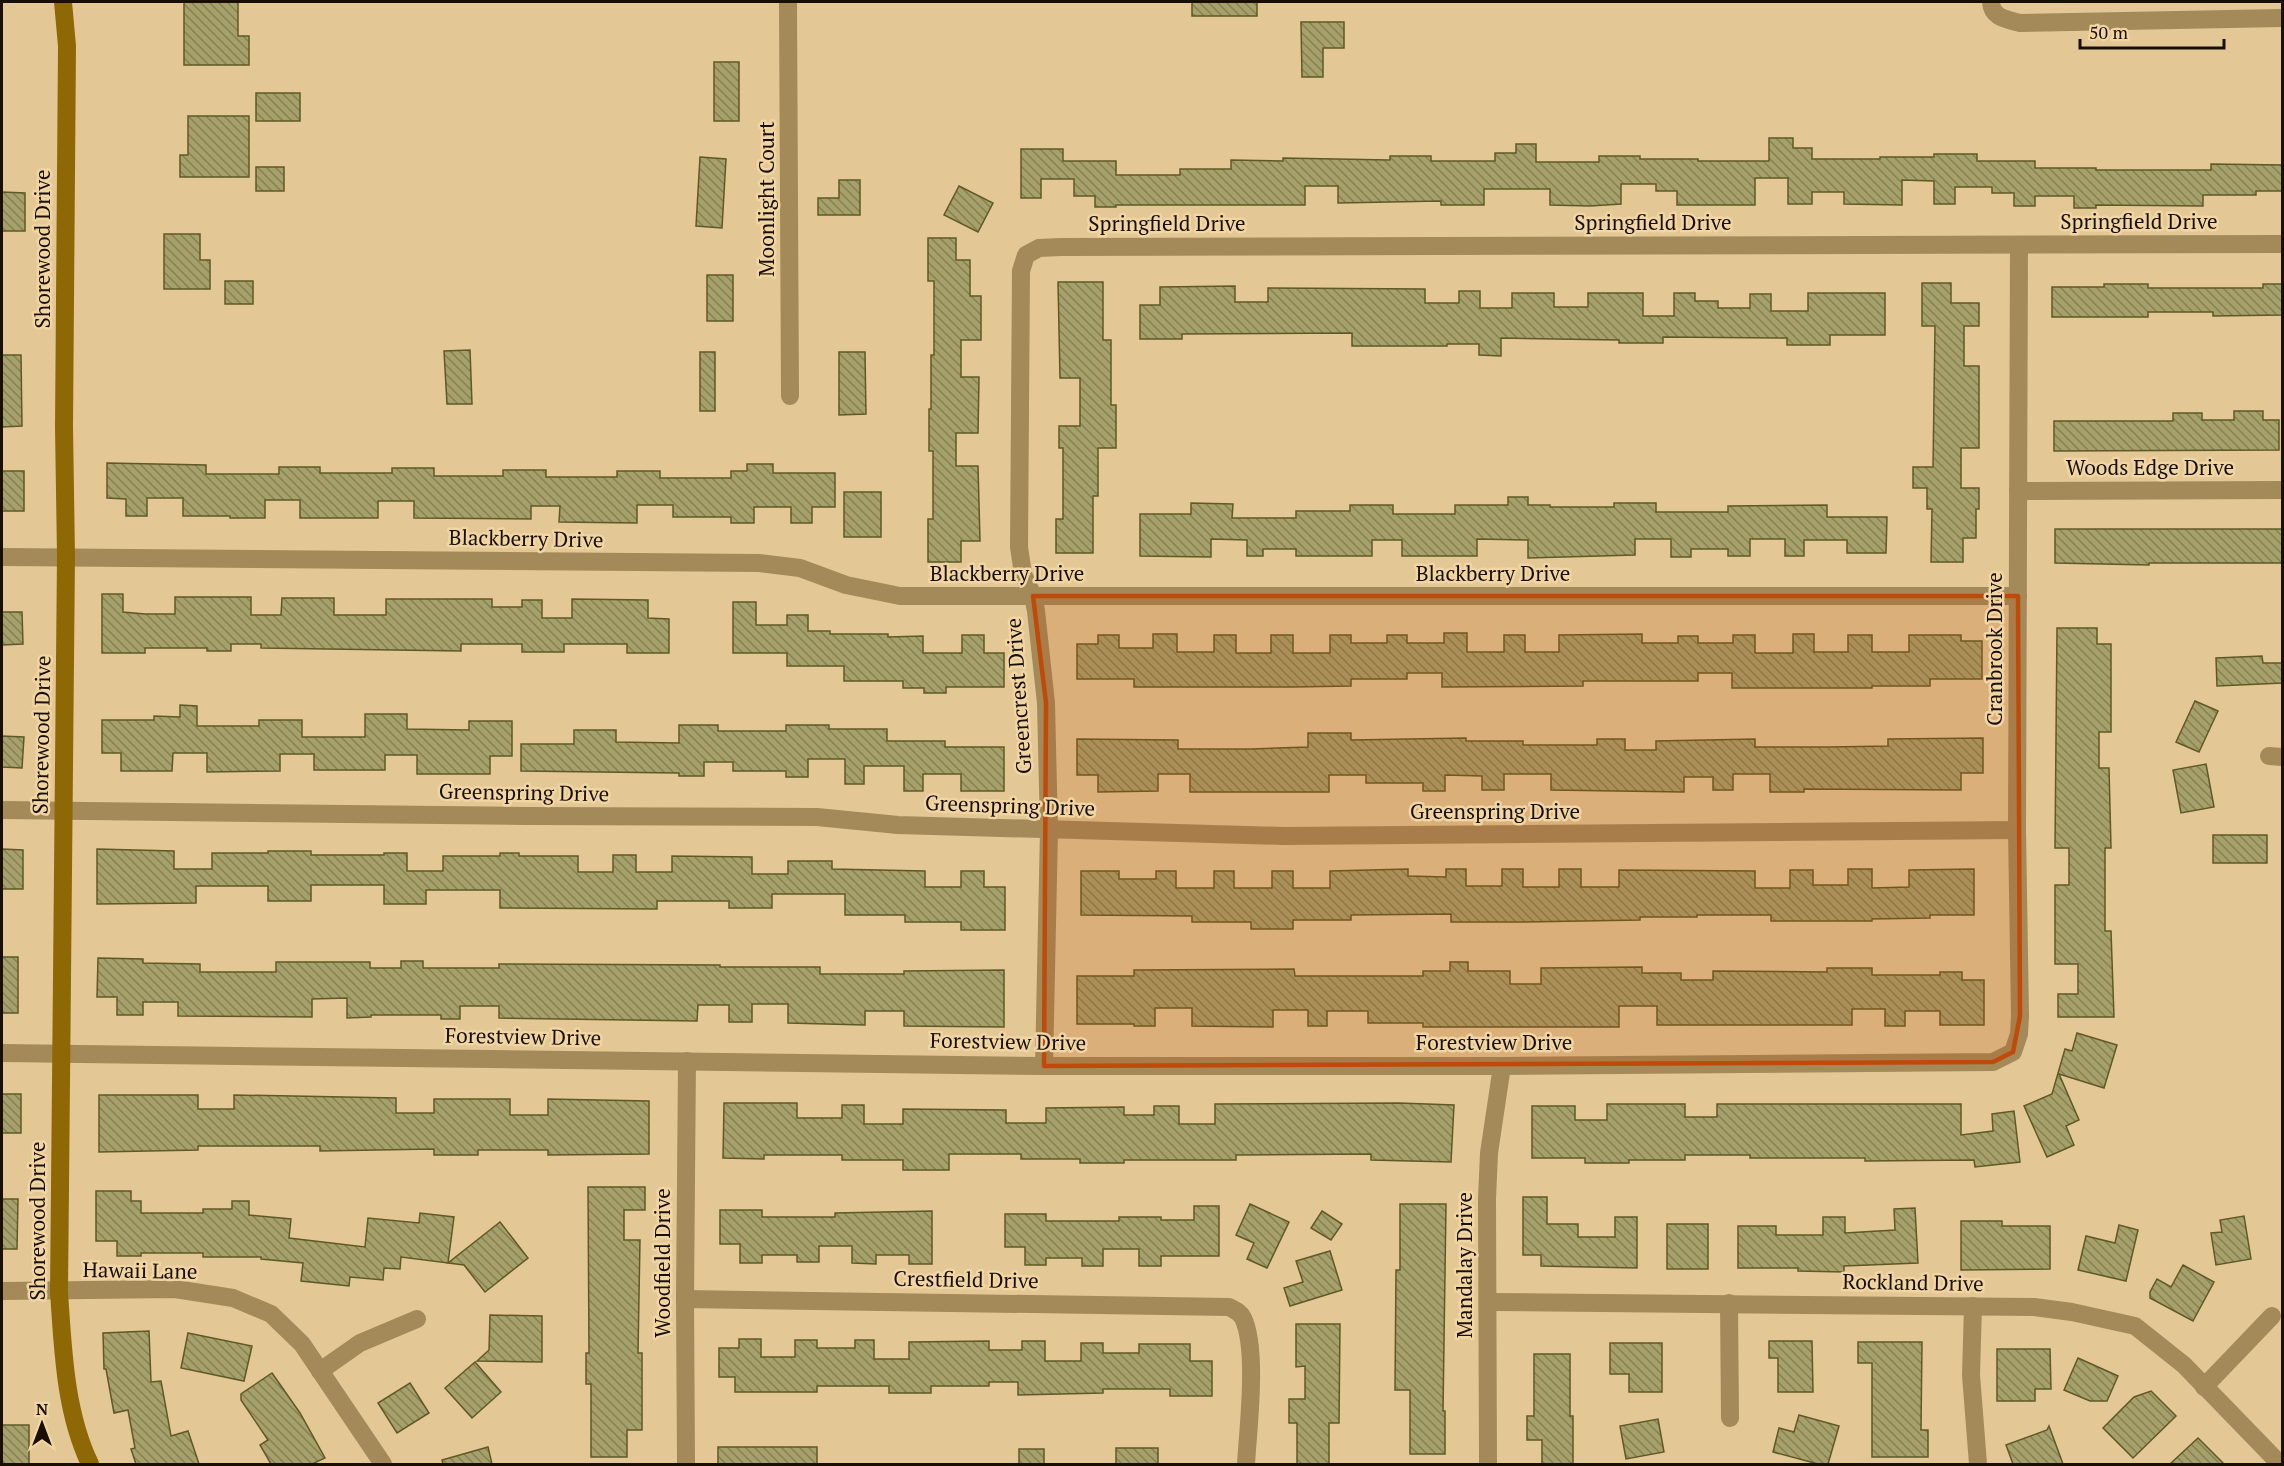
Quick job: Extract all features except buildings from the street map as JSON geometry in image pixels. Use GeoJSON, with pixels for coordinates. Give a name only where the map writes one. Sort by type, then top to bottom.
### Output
{"type":"FeatureCollection","features":[{"type":"Feature","properties":{"kind":"street","name":"Shorewood Drive"},"geometry":{"type":"LineString","coordinates":[[63,2],[67,46],[64,415],[66,556],[58,1292],[66,1374],[80,1443],[90,1464]]}},
{"type":"Feature","properties":{"kind":"street","name":"Moonlight Court"},"geometry":{"type":"LineString","coordinates":[[788,2],[790,396]]}},
{"type":"Feature","properties":{"kind":"street"},"geometry":{"type":"LineString","coordinates":[[1991,2],[1998,17],[2020,23],[2283,18]]}},
{"type":"Feature","properties":{"kind":"street","name":"Springfield Drive"},"geometry":{"type":"LineString","coordinates":[[1026,255],[1039,248],[1061,247],[2283,244]]}},
{"type":"Feature","properties":{"kind":"street","name":"Cranbrook Drive"},"geometry":{"type":"LineString","coordinates":[[2013,1052],[2019,1034],[2020,1016],[2017,830],[2019,246]]}},
{"type":"Feature","properties":{"kind":"street","name":"Greencrest Drive"},"geometry":{"type":"LineString","coordinates":[[1026,255],[1021,271],[1019,547],[1023,574],[1033,596],[1046,703],[1049,830],[1044,1066]]}},
{"type":"Feature","properties":{"kind":"street","name":"Woods Edge Drive"},"geometry":{"type":"LineString","coordinates":[[2018,491],[2283,490]]}},
{"type":"Feature","properties":{"kind":"street","name":"Blackberry Drive"},"geometry":{"type":"LineString","coordinates":[[2,557],[759,563],[800,568],[846,585],[900,596],[2018,596]]}},
{"type":"Feature","properties":{"kind":"street","name":"Greenspring Drive"},"geometry":{"type":"LineString","coordinates":[[2,810],[817,817],[898,825],[1284,836],[2017,830]]}},
{"type":"Feature","properties":{"kind":"street","name":"Forestview Drive"},"geometry":{"type":"LineString","coordinates":[[2,1053],[1044,1066],[1502,1066],[1967,1064],[1993,1062],[2013,1052]]}},
{"type":"Feature","properties":{"kind":"street","name":"Woodfield Drive"},"geometry":{"type":"LineString","coordinates":[[686,1464],[687,1061]]}},
{"type":"Feature","properties":{"kind":"street","name":"Mandalay Drive"},"geometry":{"type":"LineString","coordinates":[[1488,1464],[1488,1154],[1502,1066]]}},
{"type":"Feature","properties":{"kind":"street","name":"Hawaii Lane"},"geometry":{"type":"LineString","coordinates":[[2,1291],[175,1289],[233,1298],[271,1314],[302,1344],[383,1464]]}},
{"type":"Feature","properties":{"kind":"street","name":"Crestfield Drive"},"geometry":{"type":"LineString","coordinates":[[685,1299],[1229,1307],[1238,1311],[1243,1318],[1250,1339],[1246,1464]]}},
{"type":"Feature","properties":{"kind":"street","name":"Rockland Drive"},"geometry":{"type":"LineString","coordinates":[[1488,1302],[2034,1307],[2072,1312],[2135,1326],[2184,1365],[2280,1464]]}},
{"type":"Feature","properties":{"kind":"street"},"geometry":{"type":"LineString","coordinates":[[1729,1303],[1730,1418]]}},
{"type":"Feature","properties":{"kind":"street"},"geometry":{"type":"LineString","coordinates":[[1973,1306],[1971,1375],[1978,1464]]}},
{"type":"Feature","properties":{"kind":"street"},"geometry":{"type":"LineString","coordinates":[[2204,1387],[2271,1316]]}},
{"type":"Feature","properties":{"kind":"street"},"geometry":{"type":"LineString","coordinates":[[320,1371],[360,1343],[417,1319]]}},
{"type":"Feature","properties":{"kind":"highlighted area"},"geometry":{"type":"Polygon","coordinates":[[[1033,596],[2018,596],[2020,1016],[2013,1052],[1993,1062],[1044,1066],[1046,703],[1033,596]]]}}]}
